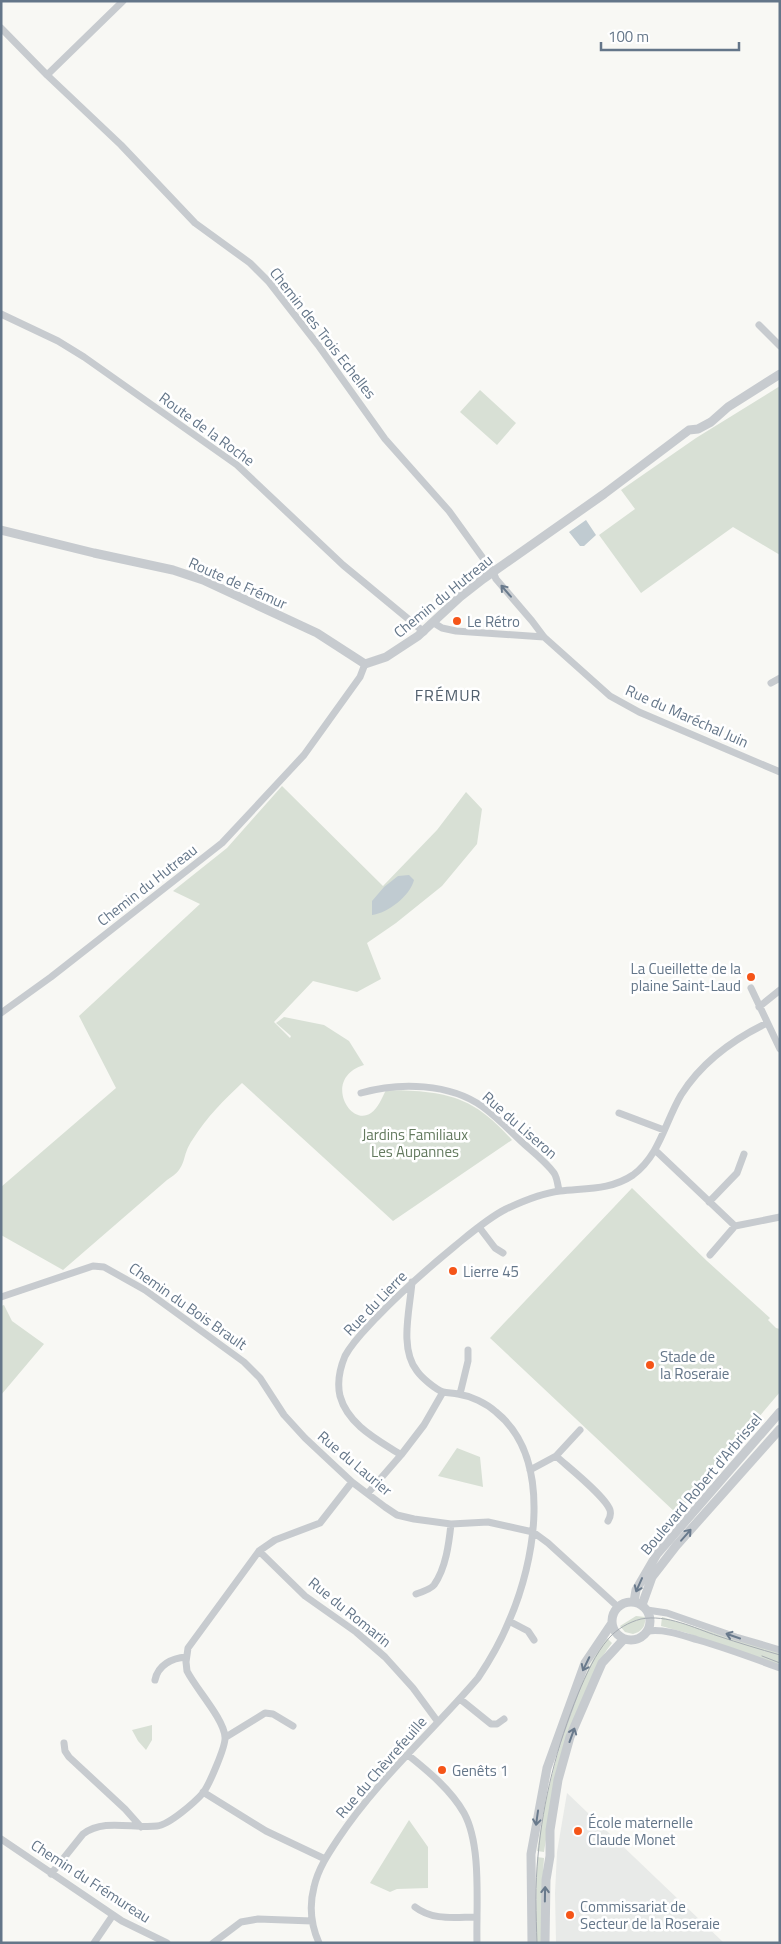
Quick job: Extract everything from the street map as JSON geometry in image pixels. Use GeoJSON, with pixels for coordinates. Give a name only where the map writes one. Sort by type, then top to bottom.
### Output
{"type":"FeatureCollection","features":[{"type":"Feature","properties":{"kind":"street"},"geometry":{"type":"LineString","coordinates":[[47,75],[123,1]]}},
{"type":"Feature","properties":{"kind":"street","name":"Chemin des Trois Echelles"},"geometry":{"type":"LineString","coordinates":[[1,28],[47,75],[121,145],[190,218],[250,263],[269,282],[318,345],[385,439],[449,511],[493,572]]}},
{"type":"Feature","properties":{"kind":"street","name":"Route de la Roche"},"geometry":{"type":"LineString","coordinates":[[1,314],[58,341],[84,357],[237,465],[343,564],[424,632]]}},
{"type":"Feature","properties":{"kind":"street"},"geometry":{"type":"LineString","coordinates":[[759,325],[780,346]]}},
{"type":"Feature","properties":{"kind":"street","name":"Chemin du Hutreau"},"geometry":{"type":"LineString","coordinates":[[1,1013],[51,977],[222,843],[304,755],[356,683],[366,664],[386,657],[424,632],[460,597],[493,572],[604,494],[689,430],[698,429],[711,422],[728,407],[780,374]]}},
{"type":"Feature","properties":{"kind":"street","name":"Route de Frémur"},"geometry":{"type":"LineString","coordinates":[[1,530],[173,570],[203,580],[317,634],[366,664]]}},
{"type":"Feature","properties":{"kind":"street","name":"Rue du Maréchal Juin"},"geometry":{"type":"LineString","coordinates":[[493,572],[496,580],[544,637],[610,696],[639,712],[780,772]]}},
{"type":"Feature","properties":{"kind":"street"},"geometry":{"type":"LineString","coordinates":[[434,623],[442,628],[456,631],[544,637]]}},
{"type":"Feature","properties":{"kind":"street"},"geometry":{"type":"LineString","coordinates":[[771,683],[780,678]]}},
{"type":"Feature","properties":{"kind":"street"},"geometry":{"type":"LineString","coordinates":[[751,988],[780,1049]]}},
{"type":"Feature","properties":{"kind":"street"},"geometry":{"type":"LineString","coordinates":[[759,1007],[780,990]]}},
{"type":"Feature","properties":{"kind":"street","name":"Rue du Lierre"},"geometry":{"type":"LineString","coordinates":[[401,1455],[363,1431],[343,1405],[339,1382],[341,1369],[346,1355],[357,1338],[412,1282],[479,1227],[506,1209],[559,1191],[602,1188],[619,1183],[643,1166],[656,1150],[681,1095],[694,1076],[741,1036],[767,1023]]}},
{"type":"Feature","properties":{"kind":"street","name":"Rue du Liseron"},"geometry":{"type":"LineString","coordinates":[[361,1093],[386,1086],[424,1087],[448,1091],[468,1098],[495,1117],[555,1174],[559,1191]]}},
{"type":"Feature","properties":{"kind":"street"},"geometry":{"type":"LineString","coordinates":[[619,1113],[664,1130]]}},
{"type":"Feature","properties":{"kind":"street"},"geometry":{"type":"LineString","coordinates":[[656,1150],[735,1226]]}},
{"type":"Feature","properties":{"kind":"street"},"geometry":{"type":"LineString","coordinates":[[709,1202],[737,1173],[744,1154]]}},
{"type":"Feature","properties":{"kind":"street"},"geometry":{"type":"LineString","coordinates":[[710,1255],[735,1226],[780,1217]]}},
{"type":"Feature","properties":{"kind":"street"},"geometry":{"type":"LineString","coordinates":[[479,1227],[495,1248],[503,1253]]}},
{"type":"Feature","properties":{"kind":"street","name":"Chemin du Bois Brault"},"geometry":{"type":"LineString","coordinates":[[1,1297],[89,1267],[104,1267],[146,1290],[212,1337],[244,1362],[266,1386]]}},
{"type":"Feature","properties":{"kind":"street"},"geometry":{"type":"LineString","coordinates":[[368,1493],[424,1425],[443,1392],[427,1381],[416,1370],[411,1359],[407,1342],[406,1321],[412,1282]]}},
{"type":"Feature","properties":{"kind":"street"},"geometry":{"type":"LineString","coordinates":[[460,1394],[468,1361],[468,1350]]}},
{"type":"Feature","properties":{"kind":"street","name":"Rue du Laurier"},"geometry":{"type":"LineString","coordinates":[[266,1386],[284,1415],[330,1463],[352,1482],[397,1514],[414,1519],[451,1524],[488,1522],[533,1532],[548,1543],[618,1607]]}},
{"type":"Feature","properties":{"kind":"street","name":"Rue du Chèvrefeuille"},"geometry":{"type":"LineString","coordinates":[[320,1943],[312,1921],[312,1904],[314,1886],[325,1860],[355,1813],[460,1699],[482,1672],[509,1621],[527,1566],[533,1532],[533,1498],[530,1470],[521,1444],[507,1423],[496,1412],[479,1401],[460,1394],[443,1392]]}},
{"type":"Feature","properties":{"kind":"street","name":"Boulevard Robert d'Arbrissel"},"geometry":{"type":"LineString","coordinates":[[641,1605],[636,1590],[657,1554],[780,1412]]}},
{"type":"Feature","properties":{"kind":"street","name":"Boulevard Robert d'Arbrissel"},"geometry":{"type":"LineString","coordinates":[[641,1605],[652,1577],[676,1546],[780,1429]]}},
{"type":"Feature","properties":{"kind":"street"},"geometry":{"type":"LineString","coordinates":[[530,1470],[556,1456],[580,1430]]}},
{"type":"Feature","properties":{"kind":"street"},"geometry":{"type":"LineString","coordinates":[[556,1456],[600,1497],[609,1508],[608,1522]]}},
{"type":"Feature","properties":{"kind":"street"},"geometry":{"type":"LineString","coordinates":[[51,1874],[89,1829],[102,1825],[161,1826],[170,1821],[204,1792],[224,1749],[226,1737],[222,1726],[190,1676],[186,1665],[186,1657],[191,1643],[259,1551],[275,1540],[320,1523],[352,1482]]}},
{"type":"Feature","properties":{"kind":"street"},"geometry":{"type":"LineString","coordinates":[[416,1594],[433,1587],[437,1579],[448,1548],[451,1524]]}},
{"type":"Feature","properties":{"kind":"street","name":"Rue du Romarin"},"geometry":{"type":"LineString","coordinates":[[259,1551],[305,1596],[356,1632],[386,1658],[413,1688],[438,1722]]}},
{"type":"Feature","properties":{"kind":"street"},"geometry":{"type":"LineString","coordinates":[[532,1943],[531,1854],[547,1768],[585,1663],[612,1623],[614,1612],[618,1607],[628,1602],[641,1605],[780,1650]]}},
{"type":"Feature","properties":{"kind":"street"},"geometry":{"type":"LineString","coordinates":[[641,1605],[651,1618],[648,1631]]}},
{"type":"Feature","properties":{"kind":"street"},"geometry":{"type":"LineString","coordinates":[[509,1621],[528,1631],[534,1640]]}},
{"type":"Feature","properties":{"kind":"street"},"geometry":{"type":"LineString","coordinates":[[612,1623],[615,1632],[624,1639],[639,1638],[648,1631],[659,1629],[670,1631],[780,1668]]}},
{"type":"Feature","properties":{"kind":"street"},"geometry":{"type":"LineString","coordinates":[[545,1943],[546,1880],[550,1856],[550,1830],[558,1780],[570,1737],[602,1663],[624,1639]]}},
{"type":"Feature","properties":{"kind":"street"},"geometry":{"type":"LineString","coordinates":[[155,1680],[156,1673],[161,1666],[175,1658],[186,1657]]}},
{"type":"Feature","properties":{"kind":"street"},"geometry":{"type":"LineString","coordinates":[[460,1699],[491,1724],[497,1724],[504,1719]]}},
{"type":"Feature","properties":{"kind":"street"},"geometry":{"type":"LineString","coordinates":[[226,1737],[265,1714],[273,1714],[293,1726]]}},
{"type":"Feature","properties":{"kind":"street"},"geometry":{"type":"LineString","coordinates":[[64,1743],[64,1751],[69,1757],[142,1827]]}},
{"type":"Feature","properties":{"kind":"street"},"geometry":{"type":"LineString","coordinates":[[408,1755],[428,1771],[456,1801],[469,1823],[475,1847],[478,1943]]}},
{"type":"Feature","properties":{"kind":"street"},"geometry":{"type":"LineString","coordinates":[[204,1792],[266,1831],[325,1860]]}},
{"type":"Feature","properties":{"kind":"street","name":"Chemin du Frémureau"},"geometry":{"type":"LineString","coordinates":[[1,1839],[113,1915],[167,1943]]}},
{"type":"Feature","properties":{"kind":"street"},"geometry":{"type":"LineString","coordinates":[[415,1907],[424,1914],[433,1917],[477,1917]]}},
{"type":"Feature","properties":{"kind":"street"},"geometry":{"type":"LineString","coordinates":[[94,1943],[113,1915]]}},
{"type":"Feature","properties":{"kind":"street"},"geometry":{"type":"LineString","coordinates":[[213,1943],[241,1922],[258,1919],[312,1921]]}},
{"type":"Feature","properties":{"kind":"shaded area"},"geometry":{"type":"Polygon","coordinates":[[[586,520],[596,535],[584,546],[580,546],[569,532],[586,520]]]}},
{"type":"Feature","properties":{"kind":"shaded area"},"geometry":{"type":"Polygon","coordinates":[[[409,875],[414,880],[403,898],[385,911],[372,915],[372,901],[384,887],[398,876],[409,875]]]}},
{"type":"Feature","properties":{"kind":"shaded area"},"geometry":{"type":"Polygon","coordinates":[[[567,1793],[724,1943],[556,1943],[555,1893],[557,1852],[567,1793]]]}},
{"type":"Feature","properties":{"kind":"green space"},"geometry":{"type":"Polygon","coordinates":[[[780,386],[780,555],[733,527],[641,593],[599,535],[635,509],[621,490],[696,438],[780,386]]]}},
{"type":"Feature","properties":{"kind":"green space"},"geometry":{"type":"Polygon","coordinates":[[[480,390],[516,423],[497,445],[460,412],[480,390]]]}},
{"type":"Feature","properties":{"kind":"green space","name":"Jardins Familiaux Les Aupannes"},"geometry":{"type":"Polygon","coordinates":[[[282,786],[383,886],[437,830],[466,792],[482,809],[477,844],[442,886],[396,923],[367,943],[381,979],[357,992],[313,981],[274,1022],[290,1038],[291,1036],[276,1023],[284,1017],[324,1025],[349,1041],[364,1065],[351,1071],[344,1080],[342,1090],[348,1108],[355,1114],[363,1116],[371,1113],[378,1106],[386,1090],[440,1094],[470,1104],[497,1125],[512,1140],[393,1221],[242,1083],[198,1131],[189,1145],[179,1171],[63,1270],[1,1235],[1,1187],[116,1088],[79,1016],[200,904],[173,891],[227,848],[282,786]]]}},
{"type":"Feature","properties":{"kind":"green space","name":"Stade de la Roseraie"},"geometry":{"type":"Polygon","coordinates":[[[632,1188],[707,1261],[770,1318],[768,1320],[776,1328],[780,1329],[780,1392],[677,1514],[490,1338],[632,1188]]]}},
{"type":"Feature","properties":{"kind":"green space"},"geometry":{"type":"Polygon","coordinates":[[[4,1305],[12,1321],[44,1344],[1,1395],[1,1306],[4,1305]]]}},
{"type":"Feature","properties":{"kind":"green space"},"geometry":{"type":"Polygon","coordinates":[[[457,1448],[480,1457],[483,1487],[438,1476],[457,1448]]]}},
{"type":"Feature","properties":{"kind":"green space"},"geometry":{"type":"Polygon","coordinates":[[[636,1616],[645,1617],[643,1628],[633,1634],[625,1632],[620,1626],[636,1616]]]}},
{"type":"Feature","properties":{"kind":"green space"},"geometry":{"type":"Polygon","coordinates":[[[662,1617],[780,1653],[780,1666],[687,1633],[661,1626],[662,1617]]]}},
{"type":"Feature","properties":{"kind":"green space"},"geometry":{"type":"Polygon","coordinates":[[[607,1638],[612,1643],[597,1667],[586,1693],[555,1800],[544,1852],[537,1851],[548,1793],[563,1736],[585,1675],[607,1638]]]}},
{"type":"Feature","properties":{"kind":"green space"},"geometry":{"type":"Polygon","coordinates":[[[152,1725],[152,1740],[146,1750],[132,1730],[152,1725]]]}},
{"type":"Feature","properties":{"kind":"green space"},"geometry":{"type":"Polygon","coordinates":[[[409,1820],[428,1847],[428,1888],[397,1889],[390,1892],[370,1883],[409,1820]]]}},
{"type":"Feature","properties":{"kind":"green space"},"geometry":{"type":"Polygon","coordinates":[[[537,1857],[544,1858],[542,1943],[536,1943],[537,1857]]]}},
{"type":"Feature","properties":{"kind":"tram line"},"geometry":{"type":"LineString","coordinates":[[537,1943],[536,1889],[538,1856],[547,1794],[557,1753],[578,1694],[595,1658],[609,1638],[619,1629],[632,1622],[641,1619],[661,1618],[780,1655]]}},
{"type":"Feature","properties":{"kind":"tram line"},"geometry":{"type":"LineString","coordinates":[[762,1656],[780,1663]]}},
{"type":"Feature","properties":{"kind":"place","name":"Le Rétro"},"geometry":{"type":"Point","coordinates":[457,621]}},
{"type":"Feature","properties":{"kind":"place","name":"La Cueillette de la plaine Saint-Laud"},"geometry":{"type":"Point","coordinates":[751,977]}},
{"type":"Feature","properties":{"kind":"place","name":"Lierre 45"},"geometry":{"type":"Point","coordinates":[453,1271]}},
{"type":"Feature","properties":{"kind":"place","name":"Stade de la Roseraie"},"geometry":{"type":"Point","coordinates":[650,1365]}},
{"type":"Feature","properties":{"kind":"place","name":"Genêts 1"},"geometry":{"type":"Point","coordinates":[442,1770]}},
{"type":"Feature","properties":{"kind":"place","name":"École maternelle Claude Monet"},"geometry":{"type":"Point","coordinates":[578,1831]}},
{"type":"Feature","properties":{"kind":"place","name":"Commissariat de Secteur de la Roseraie"},"geometry":{"type":"Point","coordinates":[570,1915]}},
{"type":"Feature","properties":{"kind":"district","name":"FRÉMUR"},"geometry":{"type":"Point","coordinates":[448,695]}}]}
